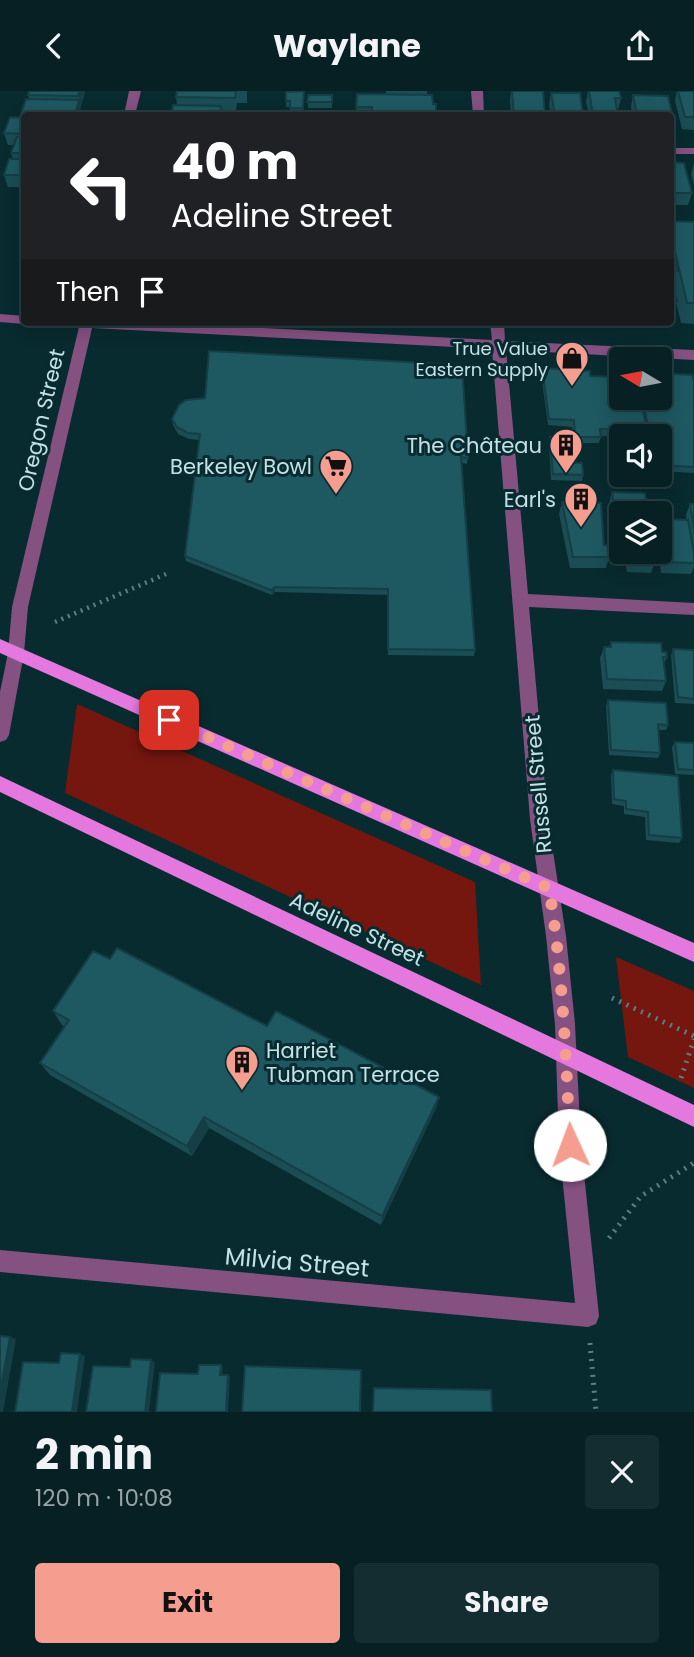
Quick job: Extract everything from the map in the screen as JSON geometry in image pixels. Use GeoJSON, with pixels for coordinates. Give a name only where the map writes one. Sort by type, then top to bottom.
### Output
{"type":"FeatureCollection","features":[{"type":"Feature","properties":{"kind":"main road"},"geometry":{"type":"LineString","coordinates":[[8,649],[694,953]]}},
{"type":"Feature","properties":{"kind":"main road","name":"Adeline Street"},"geometry":{"type":"LineString","coordinates":[[0,784],[694,1116]]}},
{"type":"Feature","properties":{"kind":"street"},"geometry":{"type":"LineString","coordinates":[[131,112],[135,91]]}},
{"type":"Feature","properties":{"kind":"street"},"geometry":{"type":"LineString","coordinates":[[477,91],[479,112]]}},
{"type":"Feature","properties":{"kind":"street"},"geometry":{"type":"LineString","coordinates":[[674,151],[694,151]]}},
{"type":"Feature","properties":{"kind":"street"},"geometry":{"type":"LineString","coordinates":[[0,318],[21,320]]}},
{"type":"Feature","properties":{"kind":"street","name":"Oregon Street"},"geometry":{"type":"LineString","coordinates":[[0,735],[8,649],[86,326]]}},
{"type":"Feature","properties":{"kind":"street"},"geometry":{"type":"LineString","coordinates":[[143,326],[694,355]]}},
{"type":"Feature","properties":{"kind":"street","name":"Russell Street"},"geometry":{"type":"LineString","coordinates":[[497,326],[539,820],[556,936],[570,1145],[588,1316]]}},
{"type":"Feature","properties":{"kind":"street"},"geometry":{"type":"LineString","coordinates":[[522,600],[694,609]]}},
{"type":"Feature","properties":{"kind":"street","name":"Milvia Street"},"geometry":{"type":"LineString","coordinates":[[0,1261],[588,1316]]}},
{"type":"Feature","properties":{"kind":"path"},"geometry":{"type":"LineString","coordinates":[[55,622],[166,574]]}},
{"type":"Feature","properties":{"kind":"path"},"geometry":{"type":"LineString","coordinates":[[612,999],[694,1037],[681,1078]]}},
{"type":"Feature","properties":{"kind":"path"},"geometry":{"type":"LineString","coordinates":[[583,1273],[641,1196],[694,1163]]}},
{"type":"Feature","properties":{"kind":"path"},"geometry":{"type":"LineString","coordinates":[[588,1316],[596,1412]]}},
{"type":"Feature","properties":{"kind":"shaded area"},"geometry":{"type":"Polygon","coordinates":[[[77,704],[475,882],[481,985],[65,793],[77,704]]]}},
{"type":"Feature","properties":{"kind":"shaded area"},"geometry":{"type":"Polygon","coordinates":[[[616,957],[694,991],[694,1088],[628,1057],[616,957]]]}},
{"type":"Feature","properties":{"kind":"building"},"geometry":{"type":"Polygon","coordinates":[[[29,91],[79,91],[78,96],[28,95],[29,91]]]}},
{"type":"Feature","properties":{"kind":"building"},"geometry":{"type":"Polygon","coordinates":[[[177,91],[236,91],[235,98],[176,97],[177,91]]]}},
{"type":"Feature","properties":{"kind":"building"},"geometry":{"type":"Polygon","coordinates":[[[304,91],[303,108],[290,108],[290,101],[286,101],[286,92],[304,91]]]}},
{"type":"Feature","properties":{"kind":"building"},"geometry":{"type":"Polygon","coordinates":[[[512,91],[543,91],[545,112],[514,112],[512,91]]]}},
{"type":"Feature","properties":{"kind":"building"},"geometry":{"type":"Polygon","coordinates":[[[589,91],[619,91],[621,98],[615,98],[617,112],[592,112],[589,91]]]}},
{"type":"Feature","properties":{"kind":"building"},"geometry":{"type":"Polygon","coordinates":[[[678,91],[694,91],[694,117],[685,117],[678,91]]]}},
{"type":"Feature","properties":{"kind":"building"},"geometry":{"type":"Polygon","coordinates":[[[551,93],[580,93],[583,112],[554,112],[551,93]]]}},
{"type":"Feature","properties":{"kind":"building"},"geometry":{"type":"Polygon","coordinates":[[[357,94],[432,95],[436,112],[372,112],[372,107],[356,107],[357,94]]]}},
{"type":"Feature","properties":{"kind":"building"},"geometry":{"type":"Polygon","coordinates":[[[308,95],[332,95],[332,102],[307,102],[308,95]]]}},
{"type":"Feature","properties":{"kind":"building"},"geometry":{"type":"Polygon","coordinates":[[[633,95],[668,96],[672,112],[636,112],[633,95]]]}},
{"type":"Feature","properties":{"kind":"building"},"geometry":{"type":"Polygon","coordinates":[[[26,99],[79,100],[76,112],[22,112],[26,99]]]}},
{"type":"Feature","properties":{"kind":"building"},"geometry":{"type":"Polygon","coordinates":[[[173,105],[221,106],[220,112],[172,112],[173,105]]]}},
{"type":"Feature","properties":{"kind":"building"},"geometry":{"type":"Polygon","coordinates":[[[10,117],[21,118],[21,134],[4,133],[10,117]]]}},
{"type":"Feature","properties":{"kind":"building"},"geometry":{"type":"Polygon","coordinates":[[[17,137],[21,137],[21,153],[11,153],[17,137]]]}},
{"type":"Feature","properties":{"kind":"building"},"geometry":{"type":"Polygon","coordinates":[[[9,159],[21,159],[21,175],[4,175],[9,159]]]}},
{"type":"Feature","properties":{"kind":"building"},"geometry":{"type":"Polygon","coordinates":[[[674,162],[684,163],[692,193],[674,193],[674,162]]]}},
{"type":"Feature","properties":{"kind":"building"},"geometry":{"type":"Polygon","coordinates":[[[674,221],[694,222],[694,303],[687,303],[674,247],[674,221]]]}},
{"type":"Feature","properties":{"kind":"building"},"geometry":{"type":"Polygon","coordinates":[[[674,254],[678,271],[674,271],[674,254]]]}},
{"type":"Feature","properties":{"kind":"building","name":"Berkeley Bowl"},"geometry":{"type":"Polygon","coordinates":[[[209,351],[462,365],[468,458],[461,457],[475,650],[388,649],[388,589],[275,587],[271,590],[185,556],[200,434],[188,433],[177,427],[172,419],[179,405],[186,400],[205,398],[209,351]]]}},
{"type":"Feature","properties":{"kind":"building"},"geometry":{"type":"Polygon","coordinates":[[[542,368],[590,371],[590,376],[609,377],[609,410],[643,410],[646,424],[609,424],[609,429],[600,429],[601,437],[575,437],[574,420],[549,419],[542,368]]]}},
{"type":"Feature","properties":{"kind":"building"},"geometry":{"type":"Polygon","coordinates":[[[672,374],[692,375],[694,467],[672,466],[672,424],[648,424],[645,410],[672,410],[672,374]]]}},
{"type":"Feature","properties":{"kind":"building"},"geometry":{"type":"Polygon","coordinates":[[[550,437],[568,437],[569,463],[582,463],[583,475],[553,474],[550,437]]]}},
{"type":"Feature","properties":{"kind":"building"},"geometry":{"type":"Polygon","coordinates":[[[612,492],[645,493],[646,501],[613,501],[612,492]]]}},
{"type":"Feature","properties":{"kind":"building","name":"Earl's"},"geometry":{"type":"Polygon","coordinates":[[[562,502],[601,503],[604,545],[607,545],[609,557],[573,557],[562,502]]]}},
{"type":"Feature","properties":{"kind":"building"},"geometry":{"type":"Polygon","coordinates":[[[690,504],[694,504],[694,529],[690,504]]]}},
{"type":"Feature","properties":{"kind":"building"},"geometry":{"type":"Polygon","coordinates":[[[672,519],[688,520],[694,563],[672,562],[672,519]]]}},
{"type":"Feature","properties":{"kind":"building"},"geometry":{"type":"Polygon","coordinates":[[[611,642],[661,643],[662,652],[666,652],[667,657],[663,657],[666,681],[607,679],[604,647],[611,647],[611,642]]]}},
{"type":"Feature","properties":{"kind":"building"},"geometry":{"type":"Polygon","coordinates":[[[673,649],[694,650],[694,699],[678,697],[673,649]]]}},
{"type":"Feature","properties":{"kind":"building"},"geometry":{"type":"Polygon","coordinates":[[[608,700],[666,703],[668,725],[658,724],[660,753],[611,750],[608,700]]]}},
{"type":"Feature","properties":{"kind":"building"},"geometry":{"type":"Polygon","coordinates":[[[675,742],[694,743],[694,770],[678,769],[675,742]]]}},
{"type":"Feature","properties":{"kind":"building"},"geometry":{"type":"Polygon","coordinates":[[[613,770],[678,776],[682,838],[649,835],[648,812],[626,809],[626,801],[614,799],[613,770]]]}},
{"type":"Feature","properties":{"kind":"building","name":"Harriet Tubman Terrace"},"geometry":{"type":"Polygon","coordinates":[[[117,948],[267,1026],[276,1011],[439,1097],[382,1216],[204,1117],[187,1146],[40,1063],[69,1020],[53,1011],[93,951],[110,959],[117,948]]]}},
{"type":"Feature","properties":{"kind":"building"},"geometry":{"type":"Polygon","coordinates":[[[0,1336],[10,1337],[0,1393],[0,1336]]]}},
{"type":"Feature","properties":{"kind":"building"},"geometry":{"type":"Polygon","coordinates":[[[61,1353],[80,1354],[72,1412],[15,1412],[23,1362],[59,1363],[61,1353]]]}},
{"type":"Feature","properties":{"kind":"building"},"geometry":{"type":"Polygon","coordinates":[[[131,1359],[151,1360],[145,1412],[86,1412],[93,1366],[130,1367],[131,1359]]]}},
{"type":"Feature","properties":{"kind":"building"},"geometry":{"type":"Polygon","coordinates":[[[199,1365],[221,1365],[220,1375],[228,1375],[226,1412],[156,1412],[160,1373],[198,1374],[199,1365]]]}},
{"type":"Feature","properties":{"kind":"building"},"geometry":{"type":"Polygon","coordinates":[[[245,1366],[361,1370],[360,1412],[242,1412],[245,1366]]]}},
{"type":"Feature","properties":{"kind":"building"},"geometry":{"type":"Polygon","coordinates":[[[374,1388],[491,1390],[492,1412],[373,1412],[374,1388]]]}},
{"type":"Feature","properties":{"kind":"place","name":"True Value Eastern Supply"},"geometry":{"type":"Point","coordinates":[572,388]}},
{"type":"Feature","properties":{"kind":"place","name":"The Château"},"geometry":{"type":"Point","coordinates":[566,475]}},
{"type":"Feature","properties":{"kind":"place","name":"Berkeley Bowl"},"geometry":{"type":"Point","coordinates":[336,496]}},
{"type":"Feature","properties":{"kind":"place","name":"Earl's"},"geometry":{"type":"Point","coordinates":[581,529]}},
{"type":"Feature","properties":{"kind":"place","name":"Harriet Tubman Terrace"},"geometry":{"type":"Point","coordinates":[242,1092]}},
{"type":"Feature","properties":{"kind":"route"},"geometry":{"type":"LineString","coordinates":[[169,720],[549,888],[565,1024],[570,1145]]}}]}
